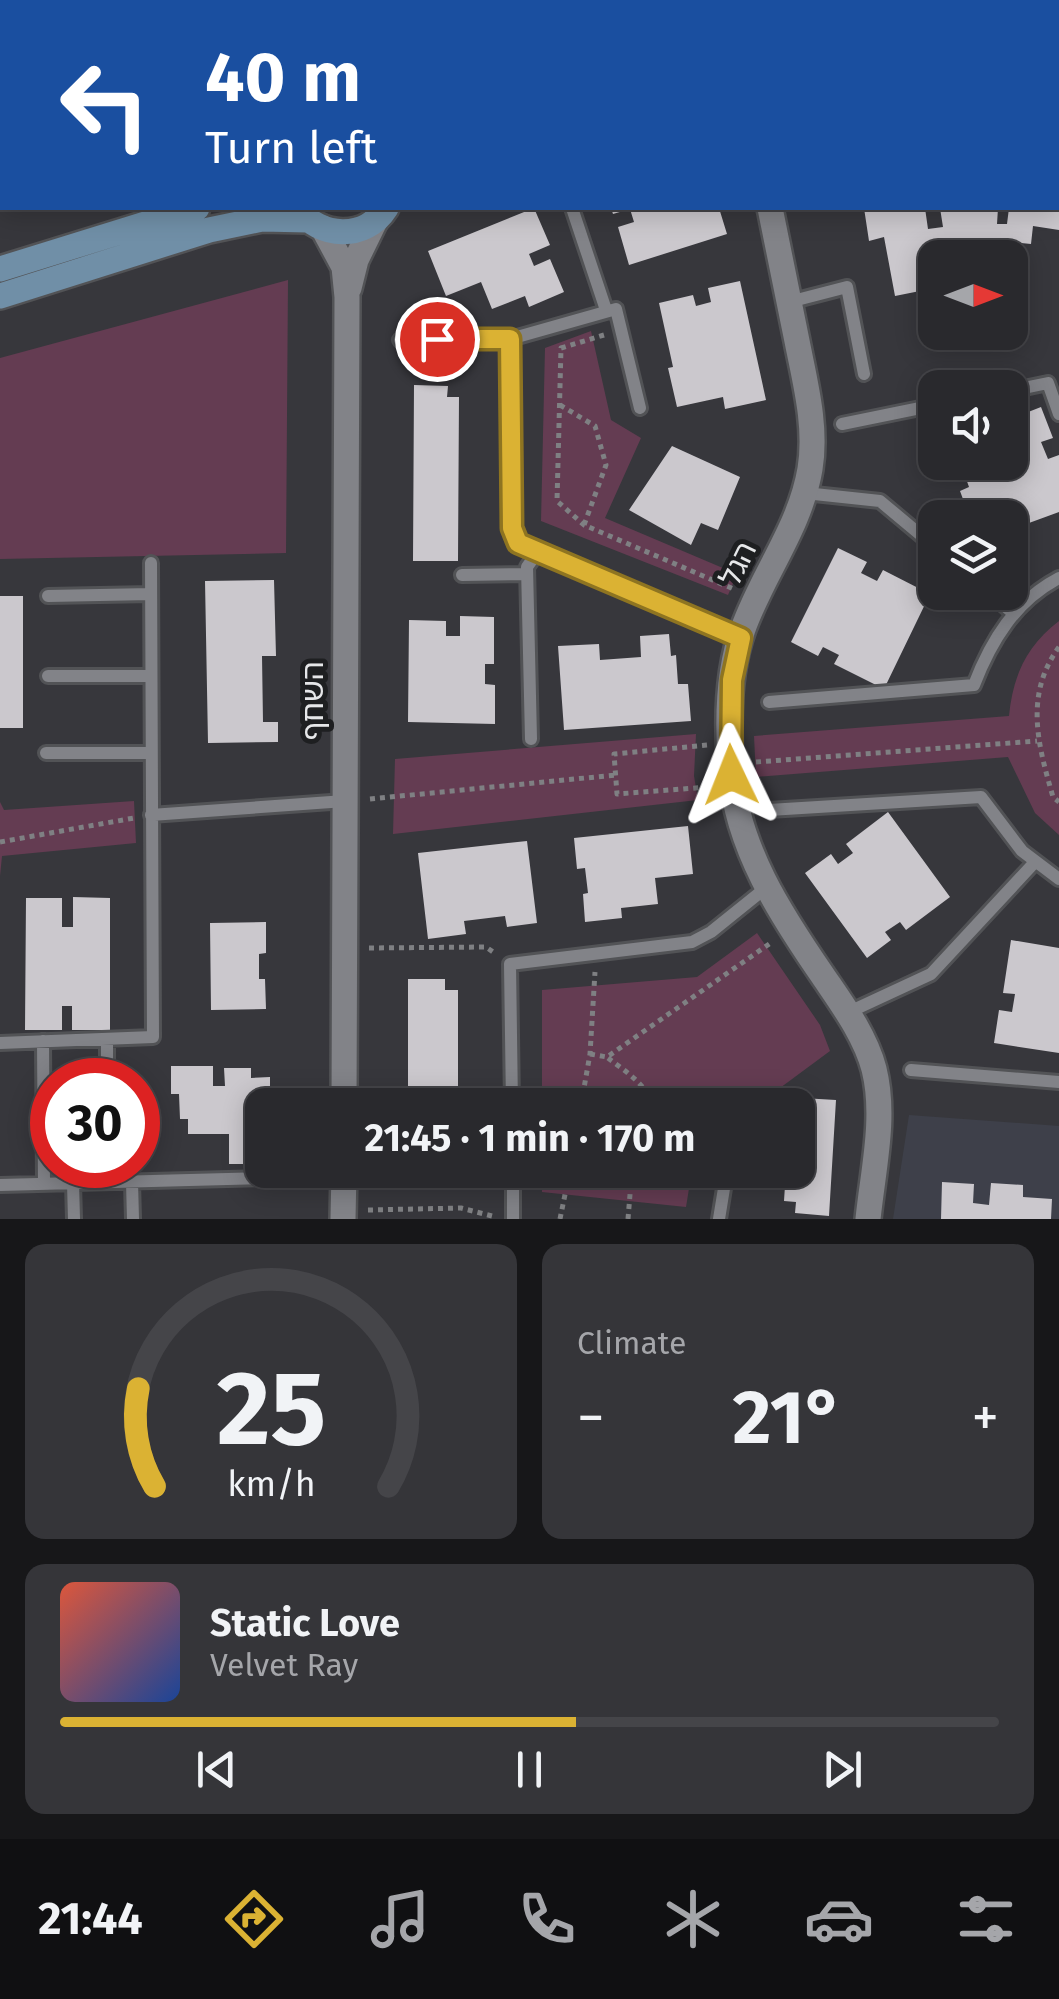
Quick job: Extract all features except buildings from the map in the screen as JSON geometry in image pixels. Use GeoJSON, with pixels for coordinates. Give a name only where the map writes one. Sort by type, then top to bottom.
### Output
{"type":"FeatureCollection","features":[{"type":"Feature","properties":{"kind":"street"},"geometry":{"type":"LineString","coordinates":[[0,269],[191,210]]}},
{"type":"Feature","properties":{"kind":"street","name":"הגל"},"geometry":{"type":"LineString","coordinates":[[770,210],[808,394],[810,465],[790,535],[756,599],[741,638],[732,680],[731,764],[740,818],[767,886],[847,1013],[873,1066],[878,1100],[868,1219]]}},
{"type":"Feature","properties":{"kind":"street"},"geometry":{"type":"LineString","coordinates":[[0,296],[209,230],[262,219],[309,218],[349,232],[366,226],[380,213]]}},
{"type":"Feature","properties":{"kind":"street","name":"השחף"},"geometry":{"type":"LineString","coordinates":[[347,298],[356,260],[380,213]]}},
{"type":"Feature","properties":{"kind":"street","name":"השחף"},"geometry":{"type":"LineString","coordinates":[[309,218],[344,268],[347,298],[344,1088]]}},
{"type":"Feature","properties":{"kind":"street"},"geometry":{"type":"LineString","coordinates":[[344,1188],[344,1215]]}},
{"type":"Feature","properties":{"kind":"lane"},"geometry":{"type":"LineString","coordinates":[[573,210],[606,310]]}},
{"type":"Feature","properties":{"kind":"lane"},"geometry":{"type":"LineString","coordinates":[[789,302],[847,288],[864,374]]}},
{"type":"Feature","properties":{"kind":"lane"},"geometry":{"type":"LineString","coordinates":[[400,340],[510,339],[616,309],[640,408]]}},
{"type":"Feature","properties":{"kind":"lane"},"geometry":{"type":"LineString","coordinates":[[510,339],[512,528],[518,543],[741,638]]}},
{"type":"Feature","properties":{"kind":"lane"},"geometry":{"type":"LineString","coordinates":[[1028,387],[1048,383],[1059,414]]}},
{"type":"Feature","properties":{"kind":"lane"},"geometry":{"type":"LineString","coordinates":[[842,424],[918,409]]}},
{"type":"Feature","properties":{"kind":"lane"},"geometry":{"type":"LineString","coordinates":[[805,493],[880,501],[918,533]]}},
{"type":"Feature","properties":{"kind":"lane"},"geometry":{"type":"LineString","coordinates":[[531,739],[527,567],[537,553]]}},
{"type":"Feature","properties":{"kind":"lane"},"geometry":{"type":"LineString","coordinates":[[0,1043],[152,1037],[150,563]]}},
{"type":"Feature","properties":{"kind":"lane"},"geometry":{"type":"LineString","coordinates":[[462,576],[527,574]]}},
{"type":"Feature","properties":{"kind":"lane"},"geometry":{"type":"LineString","coordinates":[[769,702],[974,685],[987,652],[1014,614],[1059,578]]}},
{"type":"Feature","properties":{"kind":"lane"},"geometry":{"type":"LineString","coordinates":[[48,596],[150,594]]}},
{"type":"Feature","properties":{"kind":"lane"},"geometry":{"type":"LineString","coordinates":[[1009,610],[1014,614]]}},
{"type":"Feature","properties":{"kind":"lane"},"geometry":{"type":"LineString","coordinates":[[48,676],[151,676]]}},
{"type":"Feature","properties":{"kind":"lane"},"geometry":{"type":"LineString","coordinates":[[46,754],[151,753]]}},
{"type":"Feature","properties":{"kind":"lane"},"geometry":{"type":"LineString","coordinates":[[769,810],[981,797],[1022,851],[1059,879]]}},
{"type":"Feature","properties":{"kind":"lane"},"geometry":{"type":"LineString","coordinates":[[151,815],[345,801]]}},
{"type":"Feature","properties":{"kind":"lane"},"geometry":{"type":"LineString","coordinates":[[847,1013],[930,974],[1035,862]]}},
{"type":"Feature","properties":{"kind":"lane"},"geometry":{"type":"LineString","coordinates":[[512,1088],[510,964],[692,942],[767,886]]}},
{"type":"Feature","properties":{"kind":"lane"},"geometry":{"type":"LineString","coordinates":[[107,1038],[107,1058]]}},
{"type":"Feature","properties":{"kind":"lane"},"geometry":{"type":"LineString","coordinates":[[43,1041],[43,1058]]}},
{"type":"Feature","properties":{"kind":"lane"},"geometry":{"type":"LineString","coordinates":[[911,1070],[1059,1082]]}},
{"type":"Feature","properties":{"kind":"lane"},"geometry":{"type":"LineString","coordinates":[[160,1181],[245,1177]]}},
{"type":"Feature","properties":{"kind":"lane"},"geometry":{"type":"LineString","coordinates":[[0,1185],[30,1184]]}},
{"type":"Feature","properties":{"kind":"lane"},"geometry":{"type":"LineString","coordinates":[[73,1188],[74,1219]]}},
{"type":"Feature","properties":{"kind":"lane"},"geometry":{"type":"LineString","coordinates":[[132,1188],[132,1219]]}},
{"type":"Feature","properties":{"kind":"lane"},"geometry":{"type":"LineString","coordinates":[[513,1188],[513,1219]]}},
{"type":"Feature","properties":{"kind":"lane"},"geometry":{"type":"LineString","coordinates":[[719,1219],[724,1188]]}},
{"type":"Feature","properties":{"kind":"path"},"geometry":{"type":"LineString","coordinates":[[621,329],[561,348],[557,501],[584,525],[756,599]]}},
{"type":"Feature","properties":{"kind":"path"},"geometry":{"type":"LineString","coordinates":[[560,405],[595,426],[606,465],[584,525]]}},
{"type":"Feature","properties":{"kind":"path"},"geometry":{"type":"LineString","coordinates":[[1059,648],[1038,691],[1037,741],[1054,797],[1059,802]]}},
{"type":"Feature","properties":{"kind":"path"},"geometry":{"type":"LineString","coordinates":[[731,764],[617,794],[614,754],[731,764],[1037,741]]}},
{"type":"Feature","properties":{"kind":"path"},"geometry":{"type":"LineString","coordinates":[[345,801],[616,775]]}},
{"type":"Feature","properties":{"kind":"path"},"geometry":{"type":"LineString","coordinates":[[0,842],[151,815]]}},
{"type":"Feature","properties":{"kind":"path"},"geometry":{"type":"LineString","coordinates":[[607,1057],[790,928]]}},
{"type":"Feature","properties":{"kind":"path"},"geometry":{"type":"LineString","coordinates":[[344,948],[486,947],[510,964]]}},
{"type":"Feature","properties":{"kind":"path"},"geometry":{"type":"LineString","coordinates":[[584,1088],[596,954]]}},
{"type":"Feature","properties":{"kind":"path"},"geometry":{"type":"LineString","coordinates":[[590,1054],[607,1057],[643,1088]]}},
{"type":"Feature","properties":{"kind":"path"},"geometry":{"type":"LineString","coordinates":[[560,1219],[566,1188]]}},
{"type":"Feature","properties":{"kind":"path"},"geometry":{"type":"LineString","coordinates":[[628,1219],[631,1188]]}},
{"type":"Feature","properties":{"kind":"path"},"geometry":{"type":"LineString","coordinates":[[344,1215],[461,1208],[504,1219]]}},
{"type":"Feature","properties":{"kind":"shaded area"},"geometry":{"type":"Polygon","coordinates":[[[288,280],[286,553],[0,559],[0,358],[288,280]]]}},
{"type":"Feature","properties":{"kind":"shaded area"},"geometry":{"type":"Polygon","coordinates":[[[591,331],[611,420],[641,438],[605,518],[737,574],[728,595],[541,521],[545,348],[591,331]]]}},
{"type":"Feature","properties":{"kind":"shaded area"},"geometry":{"type":"Polygon","coordinates":[[[1059,621],[1059,835],[1035,813],[1008,757],[756,777],[754,736],[1009,716],[1023,663],[1059,621]]]}},
{"type":"Feature","properties":{"kind":"shaded area"},"geometry":{"type":"Polygon","coordinates":[[[696,734],[694,776],[698,800],[393,834],[395,759],[696,734]]]}},
{"type":"Feature","properties":{"kind":"shaded area"},"geometry":{"type":"Polygon","coordinates":[[[134,801],[136,843],[2,856],[0,876],[0,802],[4,810],[134,801]]]}},
{"type":"Feature","properties":{"kind":"shaded area"},"geometry":{"type":"Polygon","coordinates":[[[757,933],[820,1025],[830,1051],[780,1088],[542,1088],[542,990],[697,977],[757,933]]]}},
{"type":"Feature","properties":{"kind":"shaded area"},"geometry":{"type":"Polygon","coordinates":[[[909,1115],[1059,1126],[1059,1219],[893,1219],[909,1115]]]}},
{"type":"Feature","properties":{"kind":"shaded area"},"geometry":{"type":"Polygon","coordinates":[[[542,1188],[689,1188],[686,1207],[542,1192],[542,1188]]]}},
{"type":"Feature","properties":{"kind":"route"},"geometry":{"type":"LineString","coordinates":[[437,339],[510,339],[512,528],[518,543],[741,638],[732,680],[731,775]]}}]}
